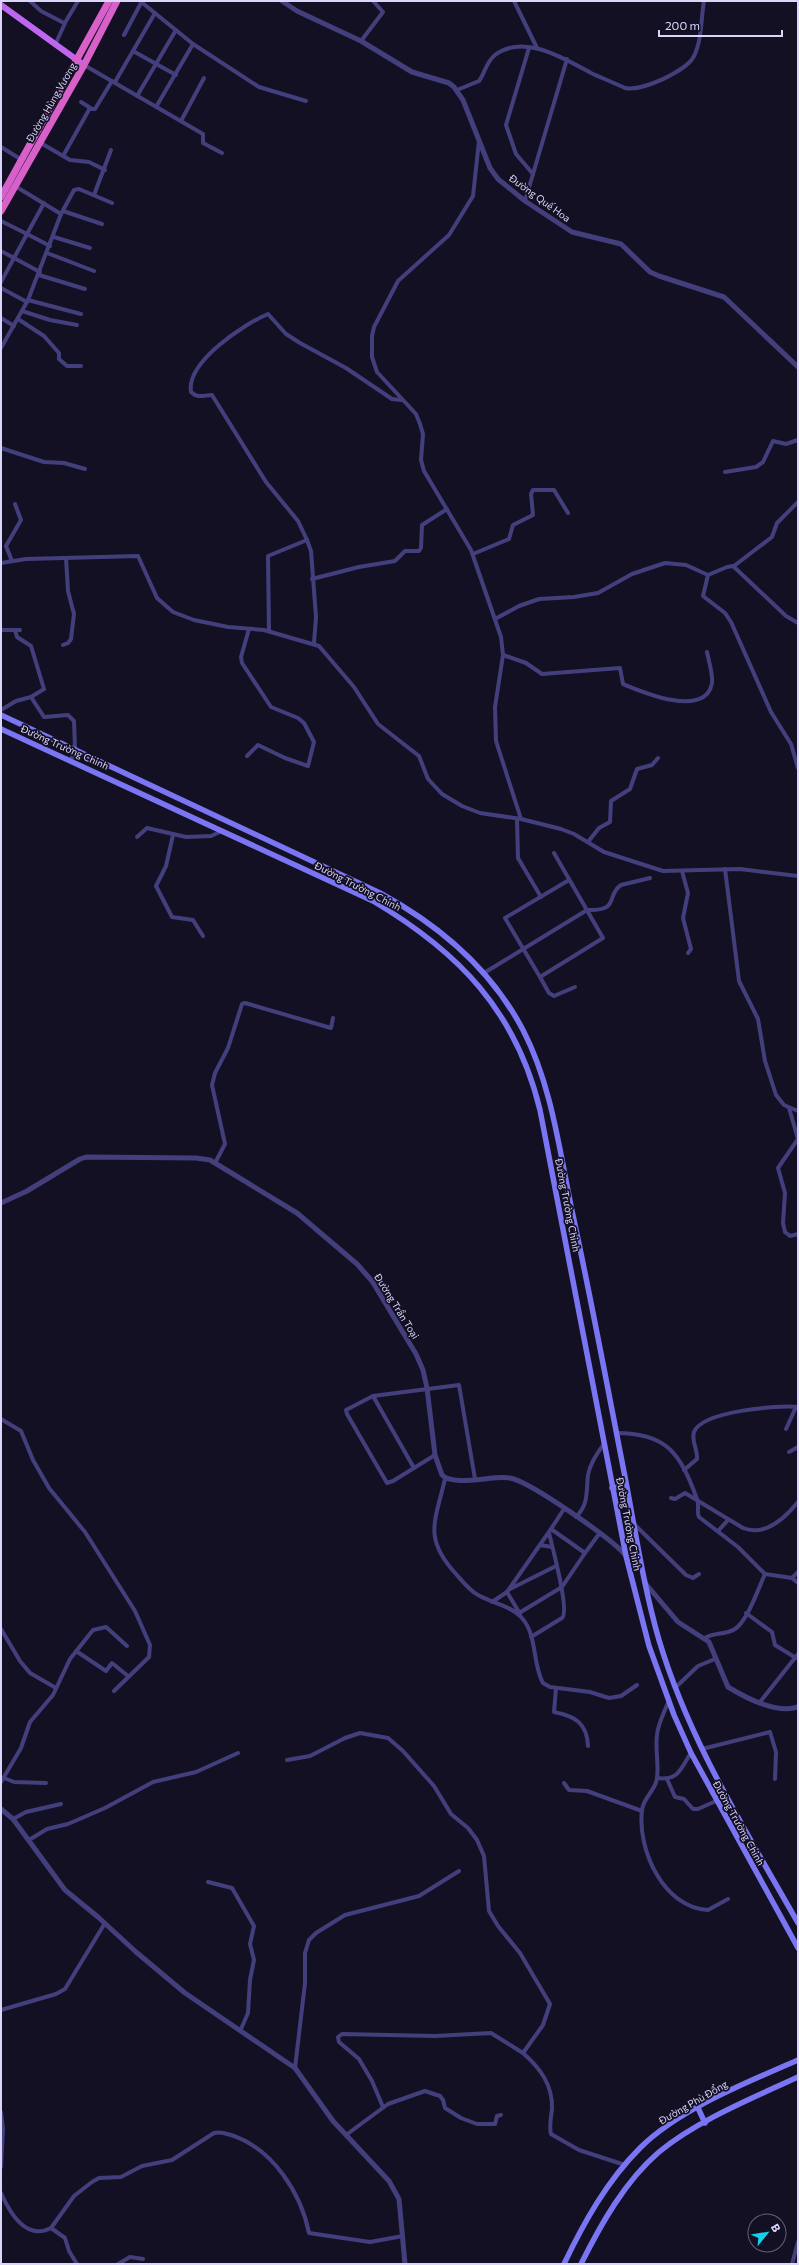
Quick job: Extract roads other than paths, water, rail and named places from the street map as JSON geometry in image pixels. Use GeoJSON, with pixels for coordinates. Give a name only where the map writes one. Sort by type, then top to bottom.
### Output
{"type":"FeatureCollection","features":[{"type":"Feature","properties":{"kind":"highway","name":"Đường Hùng Vương"},"geometry":{"type":"LineString","coordinates":[[1,197],[24,161],[109,1]]}},
{"type":"Feature","properties":{"kind":"highway","name":"Đường Hùng Vương"},"geometry":{"type":"LineString","coordinates":[[1,211],[15,186],[24,161],[39,142],[84,65],[117,1]]}},
{"type":"Feature","properties":{"kind":"main road"},"geometry":{"type":"LineString","coordinates":[[1,5],[55,46],[84,65]]}},
{"type":"Feature","properties":{"kind":"main road","name":"Đường Trường Chinh"},"geometry":{"type":"LineString","coordinates":[[1,716],[74,748],[219,819],[380,893],[410,909],[451,941],[484,973],[523,1030],[540,1071],[549,1099],[616,1433],[644,1583],[660,1641],[676,1687],[702,1749],[729,1802],[798,1923]]}},
{"type":"Feature","properties":{"kind":"main road","name":"Đường Trường Chinh"},"geometry":{"type":"LineString","coordinates":[[1,729],[71,760],[373,901],[415,927],[444,950],[475,980],[506,1022],[524,1059],[538,1101],[612,1488],[626,1556],[649,1646],[668,1700],[691,1753],[719,1807],[798,1948]]}},
{"type":"Feature","properties":{"kind":"main road"},"geometry":{"type":"LineString","coordinates":[[444,950],[451,941]]}},
{"type":"Feature","properties":{"kind":"main road"},"geometry":{"type":"LineString","coordinates":[[538,1101],[549,1099]]}},
{"type":"Feature","properties":{"kind":"main road"},"geometry":{"type":"LineString","coordinates":[[612,1488],[626,1486]]}},
{"type":"Feature","properties":{"kind":"main road"},"geometry":{"type":"LineString","coordinates":[[719,1807],[729,1802]]}},
{"type":"Feature","properties":{"kind":"main road","name":"Đường Phù Đổng"},"geometry":{"type":"LineString","coordinates":[[564,2264],[585,2222],[625,2165],[653,2136],[698,2108],[798,2060]]}},
{"type":"Feature","properties":{"kind":"main road"},"geometry":{"type":"LineString","coordinates":[[582,2264],[597,2233],[637,2175],[660,2151],[680,2137],[705,2123],[798,2077]]}},
{"type":"Feature","properties":{"kind":"main road"},"geometry":{"type":"LineString","coordinates":[[698,2108],[705,2123]]}},
{"type":"Feature","properties":{"kind":"street"},"geometry":{"type":"LineString","coordinates":[[30,1],[41,11],[64,23]]}},
{"type":"Feature","properties":{"kind":"street"},"geometry":{"type":"LineString","coordinates":[[55,46],[64,23],[78,1]]}},
{"type":"Feature","properties":{"kind":"street"},"geometry":{"type":"LineString","coordinates":[[124,35],[141,1],[193,44],[259,87],[306,101]]}},
{"type":"Feature","properties":{"kind":"street"},"geometry":{"type":"LineString","coordinates":[[282,1],[297,11],[361,41],[412,72],[449,83],[457,90],[478,81],[489,60],[496,54],[505,49],[529,48],[536,48],[567,59],[625,88],[635,90],[646,87],[681,69],[692,60],[696,50],[704,1]]}},
{"type":"Feature","properties":{"kind":"street"},"geometry":{"type":"LineString","coordinates":[[361,41],[383,12],[373,1]]}},
{"type":"Feature","properties":{"kind":"street"},"geometry":{"type":"LineString","coordinates":[[515,2],[536,48]]}},
{"type":"Feature","properties":{"kind":"street"},"geometry":{"type":"LineString","coordinates":[[81,102],[93,110],[96,108],[114,82],[155,13]]}},
{"type":"Feature","properties":{"kind":"street"},"geometry":{"type":"LineString","coordinates":[[137,96],[176,30]]}},
{"type":"Feature","properties":{"kind":"street"},"geometry":{"type":"LineString","coordinates":[[156,107],[193,44]]}},
{"type":"Feature","properties":{"kind":"street"},"geometry":{"type":"LineString","coordinates":[[529,48],[506,126],[516,154],[533,174]]}},
{"type":"Feature","properties":{"kind":"street"},"geometry":{"type":"LineString","coordinates":[[133,50],[176,75]]}},
{"type":"Feature","properties":{"kind":"street"},"geometry":{"type":"LineString","coordinates":[[525,200],[567,59]]}},
{"type":"Feature","properties":{"kind":"street"},"geometry":{"type":"LineString","coordinates":[[84,65],[204,134],[203,142],[222,153]]}},
{"type":"Feature","properties":{"kind":"street"},"geometry":{"type":"LineString","coordinates":[[181,121],[204,78]]}},
{"type":"Feature","properties":{"kind":"street","name":"Đường Quế Hoa"},"geometry":{"type":"LineString","coordinates":[[457,90],[494,174],[525,200],[572,232],[621,244],[650,272],[658,276],[724,297],[798,367]]}},
{"type":"Feature","properties":{"kind":"street"},"geometry":{"type":"LineString","coordinates":[[63,156],[90,108]]}},
{"type":"Feature","properties":{"kind":"street"},"geometry":{"type":"LineString","coordinates":[[479,139],[474,196],[449,235],[398,281],[374,327],[371,347],[374,365],[381,377],[418,419],[423,434],[422,465],[473,554],[495,619],[503,655],[495,707],[496,740],[519,819],[518,858],[541,897]]}},
{"type":"Feature","properties":{"kind":"street"},"geometry":{"type":"LineString","coordinates":[[39,142],[63,156],[75,161],[89,162],[105,170]]}},
{"type":"Feature","properties":{"kind":"street"},"geometry":{"type":"LineString","coordinates":[[1,147],[24,161]]}},
{"type":"Feature","properties":{"kind":"street"},"geometry":{"type":"LineString","coordinates":[[94,195],[105,170],[111,150]]}},
{"type":"Feature","properties":{"kind":"street"},"geometry":{"type":"LineString","coordinates":[[15,186],[62,212],[102,224]]}},
{"type":"Feature","properties":{"kind":"street"},"geometry":{"type":"LineString","coordinates":[[1,348],[28,301],[48,253],[62,212],[76,189],[112,202]]}},
{"type":"Feature","properties":{"kind":"street"},"geometry":{"type":"LineString","coordinates":[[1,282],[44,203]]}},
{"type":"Feature","properties":{"kind":"street"},"geometry":{"type":"LineString","coordinates":[[1,221],[50,246]]}},
{"type":"Feature","properties":{"kind":"street"},"geometry":{"type":"LineString","coordinates":[[54,237],[90,248]]}},
{"type":"Feature","properties":{"kind":"street"},"geometry":{"type":"LineString","coordinates":[[1,251],[39,273],[85,289]]}},
{"type":"Feature","properties":{"kind":"street"},"geometry":{"type":"LineString","coordinates":[[48,253],[94,271]]}},
{"type":"Feature","properties":{"kind":"street"},"geometry":{"type":"LineString","coordinates":[[1,288],[28,301],[81,314]]}},
{"type":"Feature","properties":{"kind":"street"},"geometry":{"type":"LineString","coordinates":[[22,310],[50,320],[76,325]]}},
{"type":"Feature","properties":{"kind":"street"},"geometry":{"type":"LineString","coordinates":[[314,643],[316,617],[310,551],[307,540],[298,521],[266,482],[212,395],[203,397],[191,392],[191,387],[198,369],[224,339],[268,314],[286,334],[300,344],[346,368],[392,399],[401,400]]}},
{"type":"Feature","properties":{"kind":"street"},"geometry":{"type":"LineString","coordinates":[[1,318],[14,326]]}},
{"type":"Feature","properties":{"kind":"street"},"geometry":{"type":"LineString","coordinates":[[18,318],[46,338],[59,353],[59,359],[63,364],[81,366]]}},
{"type":"Feature","properties":{"kind":"street"},"geometry":{"type":"LineString","coordinates":[[725,472],[756,467],[763,462],[773,441],[790,444],[798,440]]}},
{"type":"Feature","properties":{"kind":"street"},"geometry":{"type":"LineString","coordinates":[[1,448],[44,462],[64,463],[85,469]]}},
{"type":"Feature","properties":{"kind":"street"},"geometry":{"type":"LineString","coordinates":[[473,554],[508,539],[513,525],[533,515],[531,494],[533,490],[554,490],[568,513]]}},
{"type":"Feature","properties":{"kind":"street"},"geometry":{"type":"LineString","coordinates":[[495,619],[519,606],[539,599],[574,597],[598,593],[632,574],[666,563],[686,565],[708,575],[727,566],[734,566],[772,537],[777,523],[798,502]]}},
{"type":"Feature","properties":{"kind":"street"},"geometry":{"type":"LineString","coordinates":[[12,561],[6,546],[21,520],[15,504]]}},
{"type":"Feature","properties":{"kind":"street"},"geometry":{"type":"LineString","coordinates":[[312,579],[359,567],[395,561],[405,551],[419,551],[421,548],[422,524],[448,509]]}},
{"type":"Feature","properties":{"kind":"street"},"geometry":{"type":"LineString","coordinates":[[269,631],[268,556],[307,540]]}},
{"type":"Feature","properties":{"kind":"street"},"geometry":{"type":"LineString","coordinates":[[1,563],[66,558],[138,556],[157,598],[173,612],[194,620],[228,627],[269,631],[295,640],[314,643],[324,650],[354,687],[378,724],[419,756],[428,779],[435,789],[471,810],[561,829],[588,842],[604,852],[646,867],[663,871],[726,869],[769,871],[798,876]]}},
{"type":"Feature","properties":{"kind":"street"},"geometry":{"type":"LineString","coordinates":[[63,645],[71,640],[74,614],[69,596],[66,558]]}},
{"type":"Feature","properties":{"kind":"street"},"geometry":{"type":"LineString","coordinates":[[734,566],[786,616],[798,623]]}},
{"type":"Feature","properties":{"kind":"street"},"geometry":{"type":"LineString","coordinates":[[708,575],[703,596],[725,613],[731,622],[771,712],[791,744],[798,768]]}},
{"type":"Feature","properties":{"kind":"street"},"geometry":{"type":"LineString","coordinates":[[247,756],[258,744],[285,758],[308,766],[314,742],[304,723],[298,718],[271,707],[247,673],[241,659],[249,629]]}},
{"type":"Feature","properties":{"kind":"street"},"geometry":{"type":"LineString","coordinates":[[1,630],[20,630]]}},
{"type":"Feature","properties":{"kind":"street"},"geometry":{"type":"LineString","coordinates":[[1,710],[16,701],[32,697],[42,692],[44,687],[30,646],[17,637],[15,630]]}},
{"type":"Feature","properties":{"kind":"street"},"geometry":{"type":"LineString","coordinates":[[503,655],[526,663],[542,674],[620,668],[623,684],[651,696],[680,701],[700,699],[707,695],[712,683],[707,652]]}},
{"type":"Feature","properties":{"kind":"street"},"geometry":{"type":"LineString","coordinates":[[32,697],[44,717],[68,715],[72,718],[75,724],[74,748],[71,760]]}},
{"type":"Feature","properties":{"kind":"street"},"geometry":{"type":"LineString","coordinates":[[588,842],[599,828],[610,822],[611,801],[630,789],[637,769],[652,765],[658,758]]}},
{"type":"Feature","properties":{"kind":"street"},"geometry":{"type":"LineString","coordinates":[[137,837],[147,828],[173,835],[197,837],[212,836],[222,831]]}},
{"type":"Feature","properties":{"kind":"street"},"geometry":{"type":"LineString","coordinates":[[173,835],[166,866],[156,889],[166,902],[172,917],[193,920],[203,936]]}},
{"type":"Feature","properties":{"kind":"street"},"geometry":{"type":"LineString","coordinates":[[540,977],[603,938],[554,853]]}},
{"type":"Feature","properties":{"kind":"street"},"geometry":{"type":"LineString","coordinates":[[726,869],[739,981],[758,1019],[765,1061],[776,1096],[789,1108],[798,1112]]}},
{"type":"Feature","properties":{"kind":"street"},"geometry":{"type":"LineString","coordinates":[[682,871],[688,892],[683,918],[691,949],[688,953]]}},
{"type":"Feature","properties":{"kind":"street"},"geometry":{"type":"LineString","coordinates":[[484,973],[587,910],[599,910],[607,906],[621,885],[650,878]]}},
{"type":"Feature","properties":{"kind":"street"},"geometry":{"type":"LineString","coordinates":[[569,880],[505,918],[549,993],[554,996],[575,987]]}},
{"type":"Feature","properties":{"kind":"street"},"geometry":{"type":"LineString","coordinates":[[215,1163],[225,1144],[212,1085],[215,1073],[228,1048],[242,1004],[244,1003],[331,1028],[333,1018]]}},
{"type":"Feature","properties":{"kind":"street"},"geometry":{"type":"LineString","coordinates":[[789,1108],[798,1139],[778,1168],[785,1193],[783,1223],[785,1232],[790,1236],[798,1234]]}},
{"type":"Feature","properties":{"kind":"street","name":"Đường Trần Toại"},"geometry":{"type":"LineString","coordinates":[[1,1203],[17,1197],[75,1162],[86,1158],[196,1158],[215,1163],[297,1213],[365,1272],[379,1292],[416,1354],[423,1370],[427,1388],[435,1455],[439,1470],[445,1479]]}},
{"type":"Feature","properties":{"kind":"street"},"geometry":{"type":"LineString","coordinates":[[435,1455],[390,1483],[387,1483],[346,1414],[348,1408],[373,1396],[457,1384],[460,1387],[475,1479]]}},
{"type":"Feature","properties":{"kind":"street"},"geometry":{"type":"LineString","coordinates":[[373,1396],[414,1468]]}},
{"type":"Feature","properties":{"kind":"street"},"geometry":{"type":"LineString","coordinates":[[684,1470],[697,1459],[694,1435],[696,1428],[702,1422],[716,1417],[756,1410],[783,1406],[797,1407],[786,1430]]}},
{"type":"Feature","properties":{"kind":"street"},"geometry":{"type":"LineString","coordinates":[[1,1419],[21,1431],[33,1460],[49,1488],[85,1532],[135,1611],[148,1637],[149,1657],[114,1691]]}},
{"type":"Feature","properties":{"kind":"street"},"geometry":{"type":"LineString","coordinates":[[616,1433],[642,1434],[661,1441],[670,1447],[684,1470],[698,1501],[699,1517],[718,1531],[765,1574],[792,1578],[798,1583]]}},
{"type":"Feature","properties":{"kind":"street"},"geometry":{"type":"LineString","coordinates":[[576,1517],[585,1506],[590,1470],[596,1455],[604,1444]]}},
{"type":"Feature","properties":{"kind":"street"},"geometry":{"type":"LineString","coordinates":[[789,1452],[798,1447]]}},
{"type":"Feature","properties":{"kind":"street"},"geometry":{"type":"LineString","coordinates":[[522,1618],[510,1609],[477,1595],[449,1567],[434,1540],[434,1529],[445,1479],[504,1477],[518,1480],[538,1490],[599,1534],[626,1556]]}},
{"type":"Feature","properties":{"kind":"street"},"geometry":{"type":"LineString","coordinates":[[671,1498],[674,1499],[683,1493],[745,1529],[761,1530],[777,1522],[798,1502]]}},
{"type":"Feature","properties":{"kind":"street"},"geometry":{"type":"LineString","coordinates":[[508,1590],[564,1509]]}},
{"type":"Feature","properties":{"kind":"street"},"geometry":{"type":"LineString","coordinates":[[718,1531],[728,1520]]}},
{"type":"Feature","properties":{"kind":"street"},"geometry":{"type":"LineString","coordinates":[[633,1523],[686,1575],[693,1578],[699,1574]]}},
{"type":"Feature","properties":{"kind":"street"},"geometry":{"type":"LineString","coordinates":[[531,1637],[564,1616],[562,1587],[556,1566],[550,1531]]}},
{"type":"Feature","properties":{"kind":"street"},"geometry":{"type":"LineString","coordinates":[[550,1531],[585,1554]]}},
{"type":"Feature","properties":{"kind":"street"},"geometry":{"type":"LineString","coordinates":[[519,1613],[562,1587],[599,1534]]}},
{"type":"Feature","properties":{"kind":"street"},"geometry":{"type":"LineString","coordinates":[[540,1545],[552,1547]]}},
{"type":"Feature","properties":{"kind":"street"},"geometry":{"type":"LineString","coordinates":[[492,1602],[508,1590],[556,1566]]}},
{"type":"Feature","properties":{"kind":"street"},"geometry":{"type":"LineString","coordinates":[[792,1578],[798,1572]]}},
{"type":"Feature","properties":{"kind":"street"},"geometry":{"type":"LineString","coordinates":[[705,1638],[713,1634],[735,1629],[746,1613],[765,1574]]}},
{"type":"Feature","properties":{"kind":"street"},"geometry":{"type":"LineString","coordinates":[[644,1583],[678,1622],[705,1638],[711,1647],[726,1685],[760,1702],[785,1709],[798,1707]]}},
{"type":"Feature","properties":{"kind":"street"},"geometry":{"type":"LineString","coordinates":[[508,1590],[531,1637],[542,1680],[547,1686],[590,1692],[614,1698],[621,1696],[637,1685]]}},
{"type":"Feature","properties":{"kind":"street"},"geometry":{"type":"LineString","coordinates":[[746,1613],[772,1632],[775,1645],[797,1656],[760,1702]]}},
{"type":"Feature","properties":{"kind":"street"},"geometry":{"type":"LineString","coordinates":[[46,1783],[2,1780],[22,1744],[30,1722],[50,1700],[76,1651],[93,1630],[106,1627],[127,1646]]}},
{"type":"Feature","properties":{"kind":"street"},"geometry":{"type":"LineString","coordinates":[[1,1629],[20,1661],[30,1673],[56,1688]]}},
{"type":"Feature","properties":{"kind":"street"},"geometry":{"type":"LineString","coordinates":[[76,1651],[106,1670],[113,1663],[128,1676]]}},
{"type":"Feature","properties":{"kind":"street"},"geometry":{"type":"LineString","coordinates":[[676,1687],[698,1666],[715,1659]]}},
{"type":"Feature","properties":{"kind":"street"},"geometry":{"type":"LineString","coordinates":[[556,1688],[554,1712],[566,1714],[583,1725],[587,1734],[588,1746]]}},
{"type":"Feature","properties":{"kind":"street"},"geometry":{"type":"LineString","coordinates":[[668,1700],[657,1733],[657,1778],[644,1801],[642,1811],[647,1853],[659,1877],[674,1896],[683,1902],[707,1910],[713,1909],[728,1898]]}},
{"type":"Feature","properties":{"kind":"street"},"geometry":{"type":"LineString","coordinates":[[702,1749],[770,1732],[776,1752],[775,1780]]}},
{"type":"Feature","properties":{"kind":"street"},"geometry":{"type":"LineString","coordinates":[[287,1760],[310,1756],[355,1734],[388,1738],[418,1766],[434,1786],[451,1814],[472,1833],[484,1856],[489,1911],[498,1926],[520,1952],[550,2004],[543,2025],[523,2053]]}},
{"type":"Feature","properties":{"kind":"street"},"geometry":{"type":"LineString","coordinates":[[29,1840],[47,1829],[68,1824],[105,1808],[153,1782],[196,1772],[238,1753]]}},
{"type":"Feature","properties":{"kind":"street"},"geometry":{"type":"LineString","coordinates":[[657,1778],[668,1779],[675,1777],[691,1753]]}},
{"type":"Feature","properties":{"kind":"street"},"geometry":{"type":"LineString","coordinates":[[668,1779],[675,1797],[684,1799],[693,1809],[698,1809],[716,1801]]}},
{"type":"Feature","properties":{"kind":"street"},"geometry":{"type":"LineString","coordinates":[[564,1783],[569,1790],[587,1791],[642,1811]]}},
{"type":"Feature","properties":{"kind":"street"},"geometry":{"type":"LineString","coordinates":[[14,1819],[26,1812],[61,1804]]}},
{"type":"Feature","properties":{"kind":"street"},"geometry":{"type":"LineString","coordinates":[[1,1809],[14,1819],[65,1890],[186,1993],[295,2068],[316,2099],[346,2135],[389,2181],[396,2192],[403,2236],[404,2264]]}},
{"type":"Feature","properties":{"kind":"street"},"geometry":{"type":"LineString","coordinates":[[295,2068],[304,1983],[305,1953],[309,1940],[316,1933],[345,1915],[420,1896],[459,1871]]}},
{"type":"Feature","properties":{"kind":"street"},"geometry":{"type":"LineString","coordinates":[[208,1882],[232,1888],[254,1926],[250,1944],[254,1960],[250,1980],[248,2013],[241,2030]]}},
{"type":"Feature","properties":{"kind":"street"},"geometry":{"type":"LineString","coordinates":[[1,2010],[56,1994],[65,1989],[105,1923]]}},
{"type":"Feature","properties":{"kind":"street"},"geometry":{"type":"LineString","coordinates":[[383,2107],[372,2082],[358,2059],[339,2042],[338,2037],[342,2034],[435,2036],[491,2033],[523,2053],[536,2065],[548,2083],[552,2104],[551,2134],[579,2150],[625,2165]]}},
{"type":"Feature","properties":{"kind":"street"},"geometry":{"type":"LineString","coordinates":[[346,2135],[388,2104],[428,2091],[442,2098],[446,2109],[477,2124],[495,2124],[497,2116],[501,2115]]}},
{"type":"Feature","properties":{"kind":"street"},"geometry":{"type":"LineString","coordinates":[[1,2112],[3,2129],[1,2167]]}},
{"type":"Feature","properties":{"kind":"street"},"geometry":{"type":"LineString","coordinates":[[1,2192],[20,2224],[28,2230],[39,2232],[51,2228],[74,2196],[92,2182],[100,2178],[121,2177],[142,2166],[172,2160],[218,2131],[247,2141],[277,2166],[302,2210],[309,2233],[370,2242],[403,2236]]}},
{"type":"Feature","properties":{"kind":"street"},"geometry":{"type":"LineString","coordinates":[[51,2228],[65,2238],[69,2251],[77,2264]]}},
{"type":"Feature","properties":{"kind":"street"},"geometry":{"type":"LineString","coordinates":[[792,2264],[798,2242]]}},
{"type":"Feature","properties":{"kind":"street"},"geometry":{"type":"LineString","coordinates":[[118,2264],[130,2257],[143,2259]]}}]}
